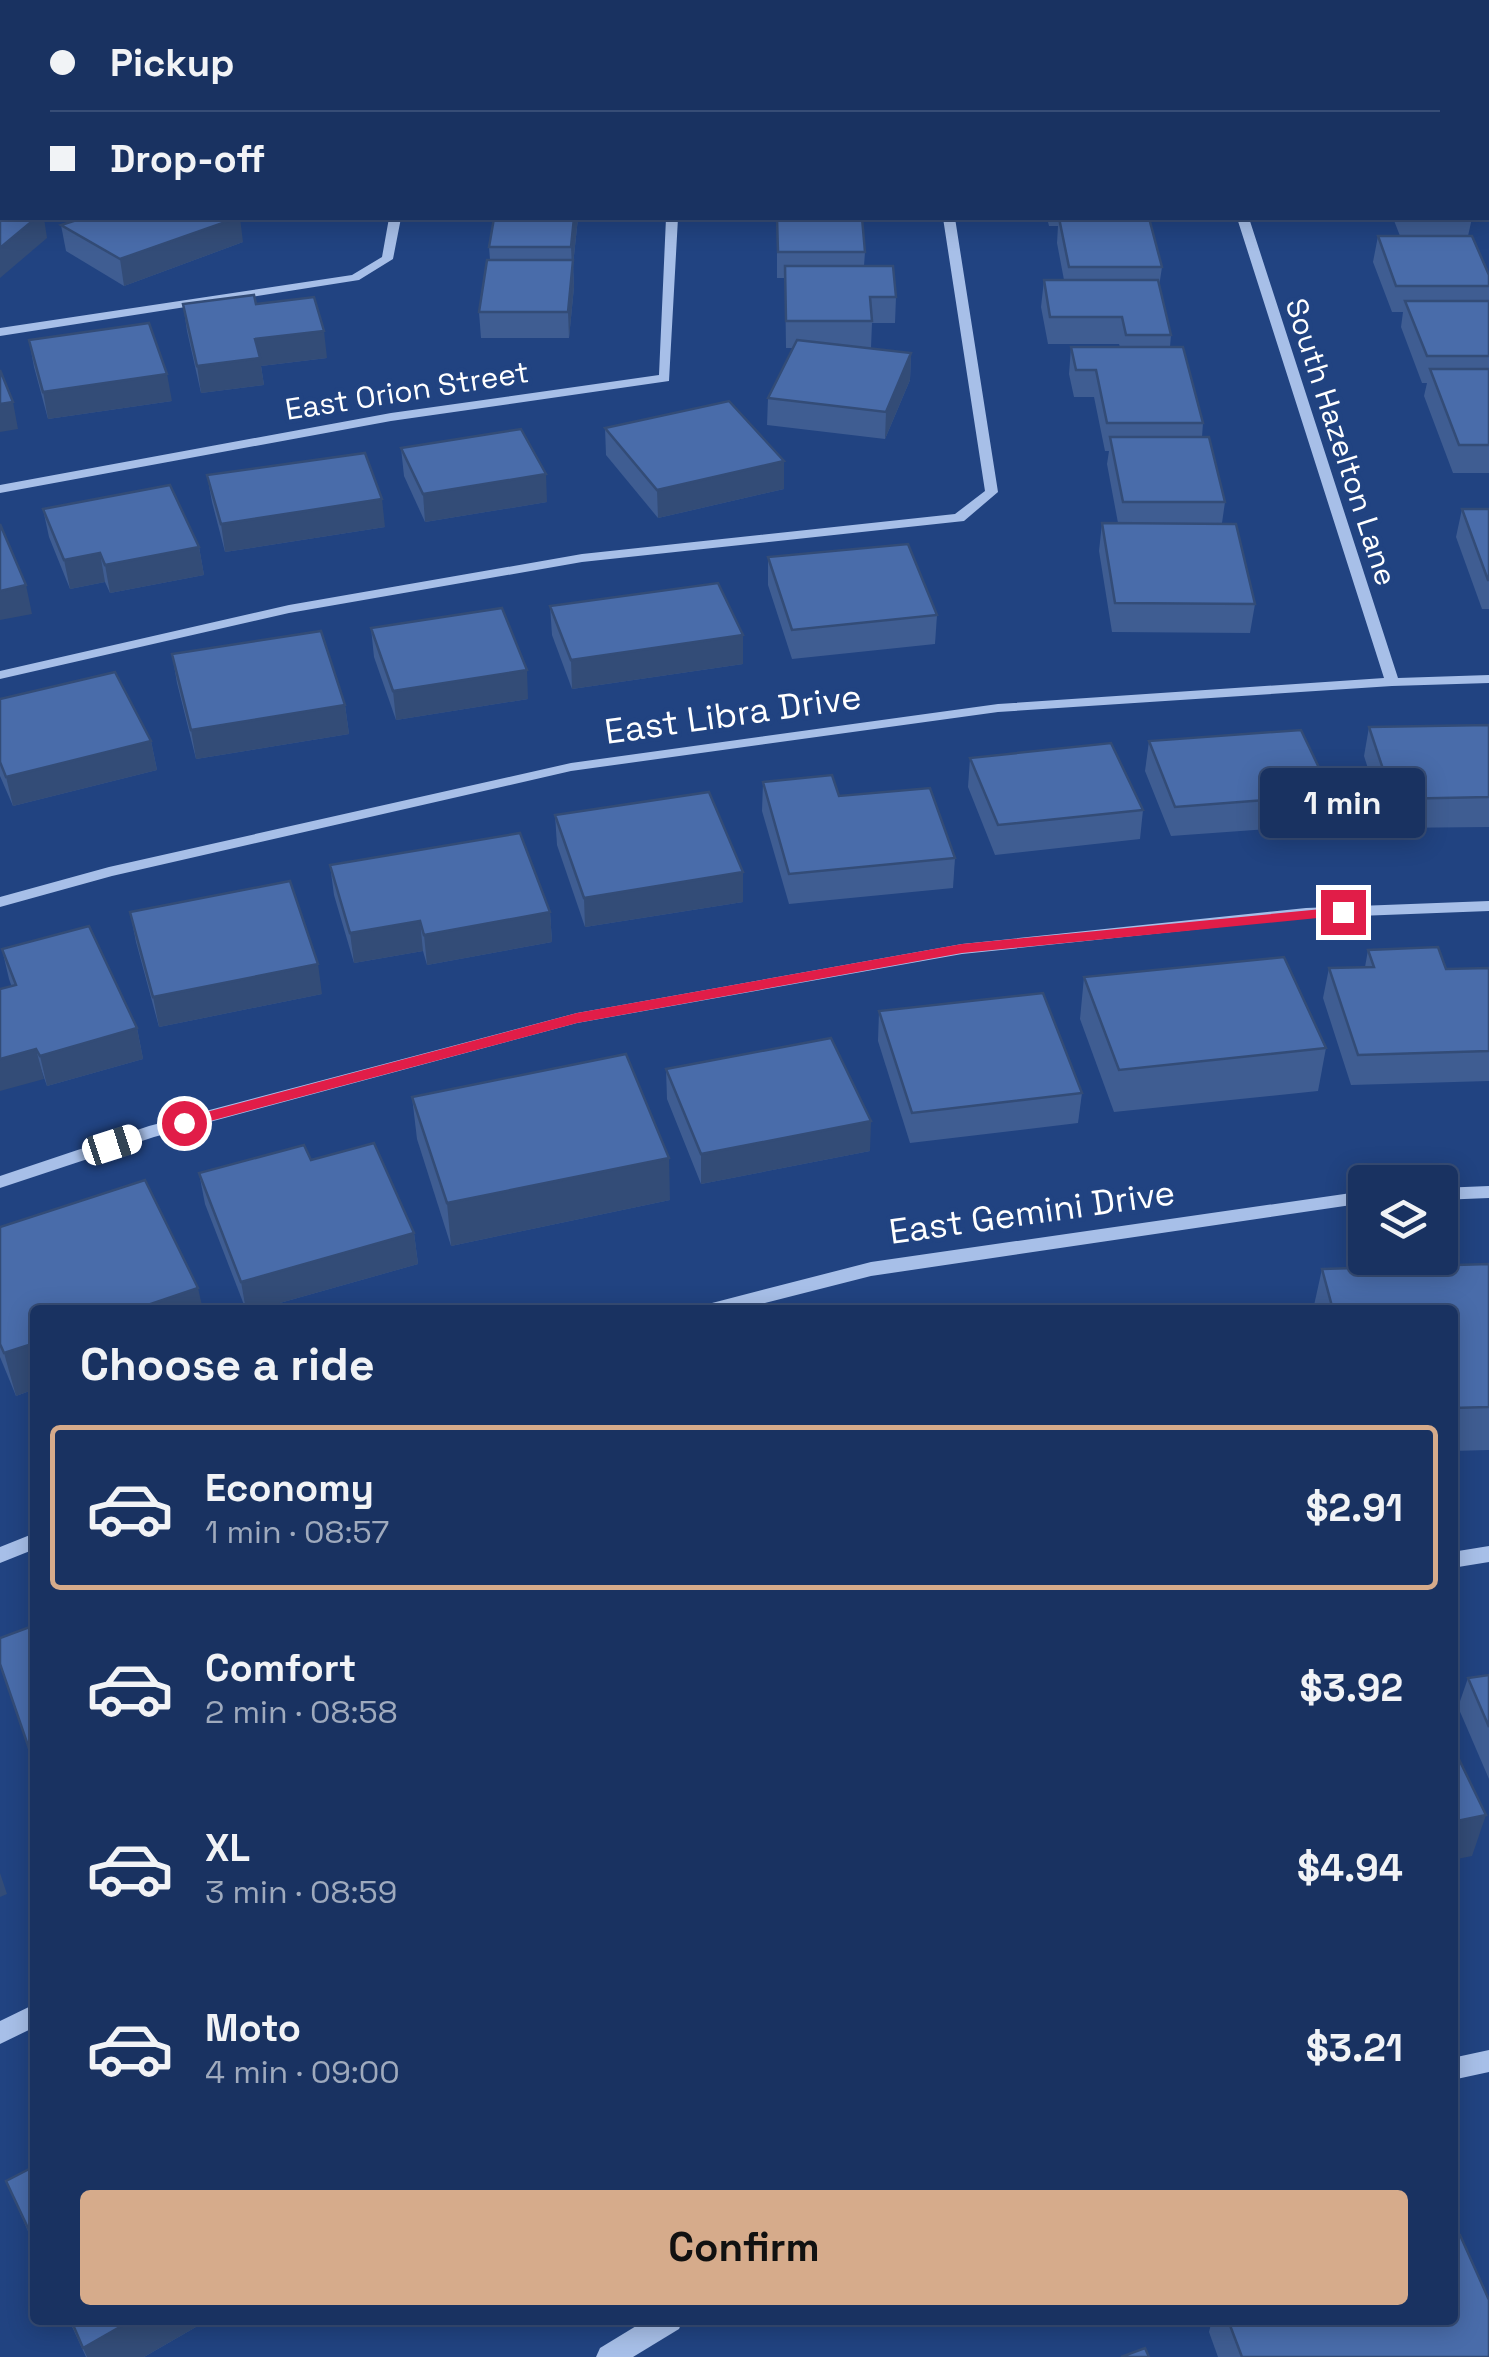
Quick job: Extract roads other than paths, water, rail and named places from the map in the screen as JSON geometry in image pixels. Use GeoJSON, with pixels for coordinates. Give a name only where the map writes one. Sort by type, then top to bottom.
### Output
{"type":"FeatureCollection","features":[{"type":"Feature","properties":{"kind":"street"},"geometry":{"type":"LineString","coordinates":[[0,332],[355,278],[387,259],[395,220]]}},
{"type":"Feature","properties":{"kind":"street","name":"East Orion Street"},"geometry":{"type":"LineString","coordinates":[[0,489],[391,417],[665,378],[672,220]]}},
{"type":"Feature","properties":{"kind":"street"},"geometry":{"type":"LineString","coordinates":[[0,676],[288,609],[582,558],[959,518],[992,492],[948,220]]}},
{"type":"Feature","properties":{"kind":"street","name":"South Hazelton Lane"},"geometry":{"type":"LineString","coordinates":[[1244,220],[1392,682]]}},
{"type":"Feature","properties":{"kind":"street","name":"East Libra Drive"},"geometry":{"type":"LineString","coordinates":[[0,902],[110,872],[571,767],[998,708],[1392,682],[1489,680]]}},
{"type":"Feature","properties":{"kind":"street"},"geometry":{"type":"LineString","coordinates":[[0,1182],[148,1132],[577,1018],[962,949],[1306,913],[1489,906]]}},
{"type":"Feature","properties":{"kind":"street"},"geometry":{"type":"LineString","coordinates":[[1458,1193],[1489,1192]]}},
{"type":"Feature","properties":{"kind":"street","name":"East Gemini Drive"},"geometry":{"type":"LineString","coordinates":[[731,1305],[870,1269],[1348,1199]]}},
{"type":"Feature","properties":{"kind":"street"},"geometry":{"type":"LineString","coordinates":[[0,1555],[30,1543]]}},
{"type":"Feature","properties":{"kind":"street"},"geometry":{"type":"LineString","coordinates":[[1458,1559],[1489,1554]]}},
{"type":"Feature","properties":{"kind":"street"},"geometry":{"type":"LineString","coordinates":[[0,2032],[30,2017]]}},
{"type":"Feature","properties":{"kind":"street"},"geometry":{"type":"LineString","coordinates":[[1458,2068],[1489,2061]]}},
{"type":"Feature","properties":{"kind":"street"},"geometry":{"type":"LineString","coordinates":[[609,2357],[662,2325]]}}]}
